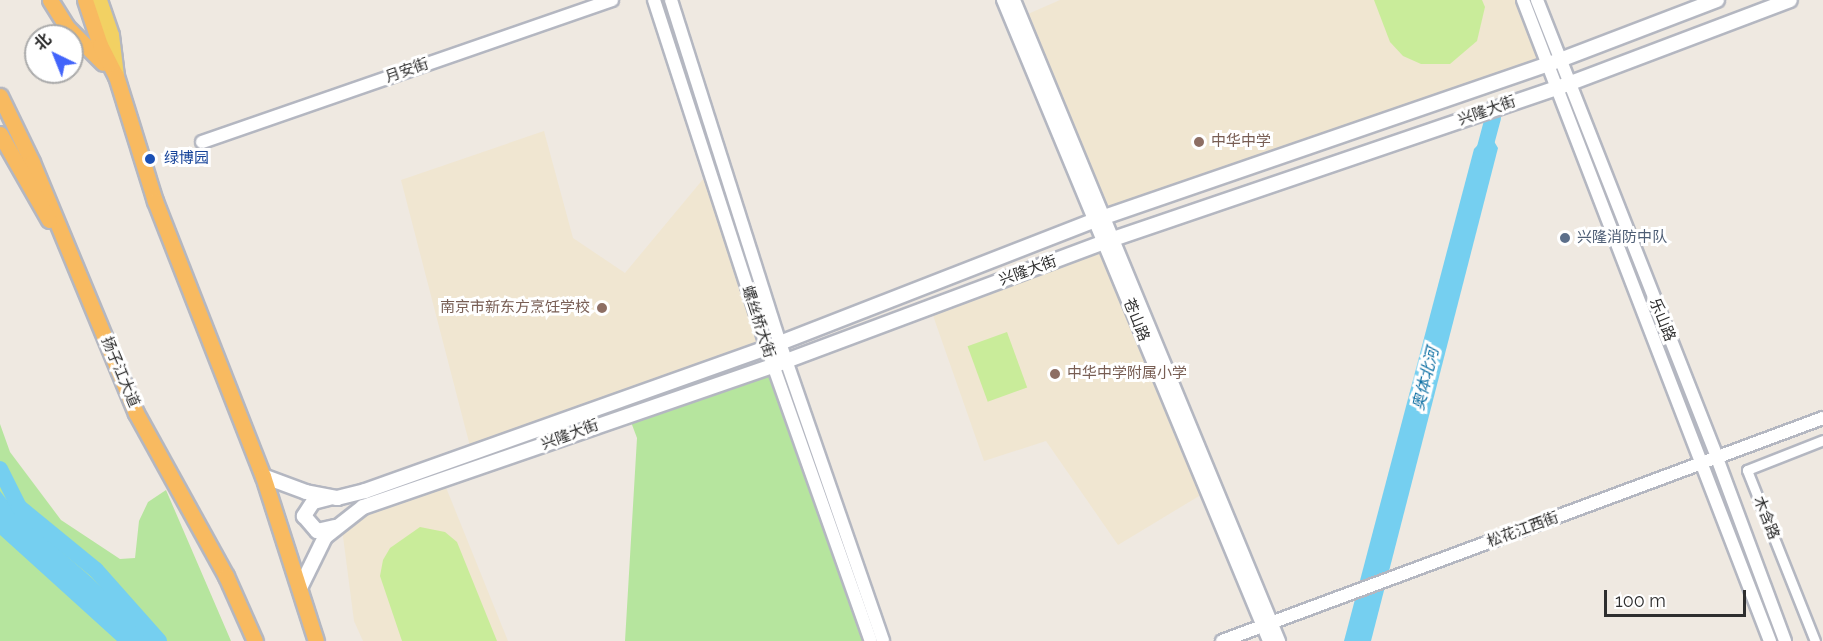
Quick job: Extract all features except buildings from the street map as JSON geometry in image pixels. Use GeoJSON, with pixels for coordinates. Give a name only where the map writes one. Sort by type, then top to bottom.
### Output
{"type":"FeatureCollection","features":[{"type":"Feature","properties":{"kind":"highway"},"geometry":{"type":"LineString","coordinates":[[38,0],[51,4],[116,75]]}},
{"type":"Feature","properties":{"kind":"highway"},"geometry":{"type":"LineString","coordinates":[[85,0],[100,45],[116,75],[149,183],[263,476],[301,586],[316,641]]}},
{"type":"Feature","properties":{"kind":"highway","name":"扬子江大道"},"geometry":{"type":"LineString","coordinates":[[0,96],[68,248],[136,413],[226,576],[255,641]]}},
{"type":"Feature","properties":{"kind":"highway"},"geometry":{"type":"LineString","coordinates":[[0,134],[34,197],[68,248]]}},
{"type":"Feature","properties":{"kind":"highway"},"geometry":{"type":"LineString","coordinates":[[308,610],[321,641]]}},
{"type":"Feature","properties":{"kind":"main road"},"geometry":{"type":"LineString","coordinates":[[99,0],[111,35],[116,75]]}},
{"type":"Feature","properties":{"kind":"main road","name":"兴隆大街"},"geometry":{"type":"LineString","coordinates":[[335,527],[317,531],[304,516],[313,502],[337,498],[780,343],[1099,219],[1553,62],[1716,0]]}},
{"type":"Feature","properties":{"kind":"main road","name":"兴隆大街"},"geometry":{"type":"LineString","coordinates":[[301,586],[325,537],[363,507],[786,361],[1108,240],[1561,86],[1790,0]]}},
{"type":"Feature","properties":{"kind":"main road"},"geometry":{"type":"LineString","coordinates":[[263,476],[306,492],[337,498]]}},
{"type":"Feature","properties":{"kind":"street","name":"月安街"},"geometry":{"type":"LineString","coordinates":[[202,141],[612,0]]}},
{"type":"Feature","properties":{"kind":"street","name":"螺丝桥大街"},"geometry":{"type":"LineString","coordinates":[[654,0],[766,348],[871,641]]}},
{"type":"Feature","properties":{"kind":"street","name":"螺丝桥大街"},"geometry":{"type":"LineString","coordinates":[[671,0],[780,343],[883,641]]}},
{"type":"Feature","properties":{"kind":"street","name":"苍山路"},"geometry":{"type":"LineString","coordinates":[[1003,0],[1108,240],[1267,625],[1279,641]]}},
{"type":"Feature","properties":{"kind":"street","name":"苍山路"},"geometry":{"type":"LineString","coordinates":[[1014,0],[1099,219]]}},
{"type":"Feature","properties":{"kind":"street","name":"乐山路"},"geometry":{"type":"LineString","coordinates":[[1523,0],[1553,62]]}},
{"type":"Feature","properties":{"kind":"street","name":"乐山路"},"geometry":{"type":"LineString","coordinates":[[1537,0],[1561,86],[1770,641]]}},
{"type":"Feature","properties":{"kind":"street","name":"乐山路"},"geometry":{"type":"LineString","coordinates":[[1561,86],[1718,458],[1785,641]]}},
{"type":"Feature","properties":{"kind":"street","name":"松花江西街"},"geometry":{"type":"LineString","coordinates":[[1222,641],[1823,418]]}},
{"type":"Feature","properties":{"kind":"street","name":"木含路"},"geometry":{"type":"LineString","coordinates":[[1815,641],[1747,470],[1823,440]]}},
{"type":"Feature","properties":{"kind":"street","name":"苍山路"},"geometry":{"type":"LineString","coordinates":[[1267,625],[1269,641]]}},
{"type":"Feature","properties":{"kind":"shaded area","name":"中华中学"},"geometry":{"type":"Polygon","coordinates":[[[1060,0],[1522,0],[1547,66],[1104,217],[1021,17],[1060,0]]]}},
{"type":"Feature","properties":{"kind":"shaded area","name":"南京市新东方烹饪学校"},"geometry":{"type":"Polygon","coordinates":[[[544,131],[573,238],[625,273],[709,172],[723,168],[780,343],[472,454],[401,180],[544,131]]]}},
{"type":"Feature","properties":{"kind":"shaded area","name":"中华中学附属小学"},"geometry":{"type":"Polygon","coordinates":[[[1104,242],[1204,493],[1118,545],[1046,441],[984,461],[930,307],[1104,242]]]}},
{"type":"Feature","properties":{"kind":"shaded area"},"geometry":{"type":"Polygon","coordinates":[[[443,480],[508,641],[363,641],[354,621],[341,521],[443,480]]]}},
{"type":"Feature","properties":{"kind":"green space"},"geometry":{"type":"Polygon","coordinates":[[[1374,0],[1482,0],[1485,7],[1477,41],[1450,64],[1421,64],[1403,56],[1390,42],[1374,0]]]}},
{"type":"Feature","properties":{"kind":"green space"},"geometry":{"type":"Polygon","coordinates":[[[1007,332],[1027,387],[988,402],[968,346],[1007,332]]]}},
{"type":"Feature","properties":{"kind":"green space"},"geometry":{"type":"Polygon","coordinates":[[[773,365],[871,641],[625,641],[637,438],[628,414],[773,365]]]}},
{"type":"Feature","properties":{"kind":"green space"},"geometry":{"type":"Polygon","coordinates":[[[0,424],[10,452],[61,520],[120,559],[135,558],[139,521],[148,502],[166,490],[231,641],[0,641],[0,424]]]}},
{"type":"Feature","properties":{"kind":"green space"},"geometry":{"type":"Polygon","coordinates":[[[420,527],[445,532],[457,542],[497,641],[402,641],[380,576],[383,560],[390,548],[420,527]]]}},
{"type":"Feature","properties":{"kind":"water"},"geometry":{"type":"Polygon","coordinates":[[[1489,133],[1498,148],[1371,641],[1344,641],[1474,149],[1489,133]]]}},
{"type":"Feature","properties":{"kind":"water"},"geometry":{"type":"Polygon","coordinates":[[[0,491],[16,512],[92,578],[155,641],[117,641],[0,535],[0,491]]]}},
{"type":"Feature","properties":{"kind":"waterway","name":"奥体北河"},"geometry":{"type":"LineString","coordinates":[[1483,155],[1493,117]]}},
{"type":"Feature","properties":{"kind":"waterway"},"geometry":{"type":"LineString","coordinates":[[0,469],[19,507],[96,570],[159,641]]}},
{"type":"Feature","properties":{"kind":"place","name":"中华中学"},"geometry":{"type":"Point","coordinates":[1199,142]}},
{"type":"Feature","properties":{"kind":"place","name":"绿博园"},"geometry":{"type":"Point","coordinates":[150,159]}},
{"type":"Feature","properties":{"kind":"place","name":"兴隆消防中队"},"geometry":{"type":"Point","coordinates":[1565,238]}},
{"type":"Feature","properties":{"kind":"place","name":"南京市新东方烹饪学校"},"geometry":{"type":"Point","coordinates":[602,308]}},
{"type":"Feature","properties":{"kind":"place","name":"中华中学附属小学"},"geometry":{"type":"Point","coordinates":[1055,374]}}]}
